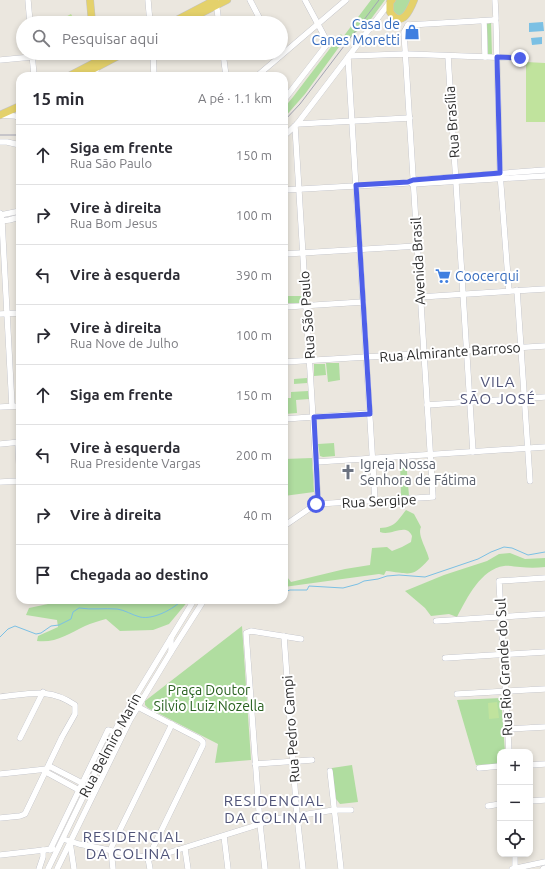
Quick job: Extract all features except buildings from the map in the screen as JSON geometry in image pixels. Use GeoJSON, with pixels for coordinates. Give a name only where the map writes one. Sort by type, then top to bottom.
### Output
{"type":"FeatureCollection","features":[{"type":"Feature","properties":{"kind":"main road"},"geometry":{"type":"LineString","coordinates":[[90,0],[91,16]]}},
{"type":"Feature","properties":{"kind":"main road"},"geometry":{"type":"LineString","coordinates":[[186,16],[216,2],[227,0]]}},
{"type":"Feature","properties":{"kind":"main road"},"geometry":{"type":"LineString","coordinates":[[391,1],[390,12],[395,17],[402,18],[408,14],[414,0]]}},
{"type":"Feature","properties":{"kind":"main road"},"geometry":{"type":"LineString","coordinates":[[193,16],[216,2]]}},
{"type":"Feature","properties":{"kind":"main road"},"geometry":{"type":"LineString","coordinates":[[96,69],[106,60]]}},
{"type":"Feature","properties":{"kind":"main road"},"geometry":{"type":"LineString","coordinates":[[84,72],[96,69],[112,60]]}},
{"type":"Feature","properties":{"kind":"main road"},"geometry":{"type":"LineString","coordinates":[[0,113],[16,103]]}},
{"type":"Feature","properties":{"kind":"main road"},"geometry":{"type":"LineString","coordinates":[[0,113],[16,107]]}},
{"type":"Feature","properties":{"kind":"street"},"geometry":{"type":"LineString","coordinates":[[28,0],[29,16]]}},
{"type":"Feature","properties":{"kind":"street"},"geometry":{"type":"LineString","coordinates":[[148,0],[149,16]]}},
{"type":"Feature","properties":{"kind":"street"},"geometry":{"type":"LineString","coordinates":[[250,0],[258,16]]}},
{"type":"Feature","properties":{"kind":"street"},"geometry":{"type":"LineString","coordinates":[[288,95],[328,43],[305,0]]}},
{"type":"Feature","properties":{"kind":"street"},"geometry":{"type":"LineString","coordinates":[[288,47],[346,0]]}},
{"type":"Feature","properties":{"kind":"street"},"geometry":{"type":"LineString","coordinates":[[495,0],[496,19],[494,20],[496,22],[501,176],[509,291]]}},
{"type":"Feature","properties":{"kind":"street"},"geometry":{"type":"LineString","coordinates":[[288,132],[296,125],[391,1]]}},
{"type":"Feature","properties":{"kind":"street"},"geometry":{"type":"LineString","coordinates":[[216,2],[217,16]]}},
{"type":"Feature","properties":{"kind":"street"},"geometry":{"type":"LineString","coordinates":[[381,14],[386,13],[395,17],[402,25],[404,32]]}},
{"type":"Feature","properties":{"kind":"street"},"geometry":{"type":"LineString","coordinates":[[404,32],[408,25],[406,20],[408,14]]}},
{"type":"Feature","properties":{"kind":"street"},"geometry":{"type":"LineString","coordinates":[[408,25],[494,20]]}},
{"type":"Feature","properties":{"kind":"street"},"geometry":{"type":"LineString","coordinates":[[484,21],[485,57]]}},
{"type":"Feature","properties":{"kind":"street","name":"Avenida Brasil"},"geometry":{"type":"LineString","coordinates":[[404,32],[410,118],[412,182],[434,497]]}},
{"type":"Feature","properties":{"kind":"street"},"geometry":{"type":"LineString","coordinates":[[348,57],[406,54],[520,58]]}},
{"type":"Feature","properties":{"kind":"street","name":"Rua Brasília"},"geometry":{"type":"LineString","coordinates":[[448,56],[473,452]]}},
{"type":"Feature","properties":{"kind":"street"},"geometry":{"type":"LineString","coordinates":[[348,57],[375,502]]}},
{"type":"Feature","properties":{"kind":"street"},"geometry":{"type":"LineString","coordinates":[[0,60],[16,58]]}},
{"type":"Feature","properties":{"kind":"street"},"geometry":{"type":"LineString","coordinates":[[32,60],[34,72]]}},
{"type":"Feature","properties":{"kind":"street"},"geometry":{"type":"LineString","coordinates":[[153,60],[154,72]]}},
{"type":"Feature","properties":{"kind":"street"},"geometry":{"type":"LineString","coordinates":[[224,60],[225,72]]}},
{"type":"Feature","properties":{"kind":"street"},"geometry":{"type":"LineString","coordinates":[[261,72],[273,60]]}},
{"type":"Feature","properties":{"kind":"street"},"geometry":{"type":"LineString","coordinates":[[340,68],[346,70],[349,74]]}},
{"type":"Feature","properties":{"kind":"street"},"geometry":{"type":"LineString","coordinates":[[0,113],[16,116]]}},
{"type":"Feature","properties":{"kind":"street"},"geometry":{"type":"LineString","coordinates":[[296,125],[410,118]]}},
{"type":"Feature","properties":{"kind":"street","name":"Rua São Paulo"},"geometry":{"type":"LineString","coordinates":[[296,125],[314,417],[318,500],[316,504]]}},
{"type":"Feature","properties":{"kind":"street"},"geometry":{"type":"LineString","coordinates":[[0,142],[16,144]]}},
{"type":"Feature","properties":{"kind":"street"},"geometry":{"type":"LineString","coordinates":[[501,176],[545,170]]}},
{"type":"Feature","properties":{"kind":"street"},"geometry":{"type":"LineString","coordinates":[[288,190],[501,176],[545,176]]}},
{"type":"Feature","properties":{"kind":"street"},"geometry":{"type":"LineString","coordinates":[[1,217],[16,212]]}},
{"type":"Feature","properties":{"kind":"street"},"geometry":{"type":"LineString","coordinates":[[1,217],[16,217]]}},
{"type":"Feature","properties":{"kind":"street"},"geometry":{"type":"LineString","coordinates":[[1,217],[12,406]]}},
{"type":"Feature","properties":{"kind":"street"},"geometry":{"type":"LineString","coordinates":[[288,254],[417,246]]}},
{"type":"Feature","properties":{"kind":"street"},"geometry":{"type":"LineString","coordinates":[[420,297],[545,288]]}},
{"type":"Feature","properties":{"kind":"street"},"geometry":{"type":"LineString","coordinates":[[517,290],[530,481]]}},
{"type":"Feature","properties":{"kind":"street"},"geometry":{"type":"LineString","coordinates":[[288,306],[363,302]]}},
{"type":"Feature","properties":{"kind":"street"},"geometry":{"type":"LineString","coordinates":[[0,314],[16,313]]}},
{"type":"Feature","properties":{"kind":"street","name":"Rua Almirante Barroso"},"geometry":{"type":"LineString","coordinates":[[288,362],[545,346]]}},
{"type":"Feature","properties":{"kind":"street"},"geometry":{"type":"LineString","coordinates":[[427,405],[545,397]]}},
{"type":"Feature","properties":{"kind":"street"},"geometry":{"type":"LineString","coordinates":[[0,407],[16,406]]}},
{"type":"Feature","properties":{"kind":"street"},"geometry":{"type":"LineString","coordinates":[[288,418],[370,414]]}},
{"type":"Feature","properties":{"kind":"street"},"geometry":{"type":"LineString","coordinates":[[0,444],[16,443]]}},
{"type":"Feature","properties":{"kind":"street"},"geometry":{"type":"LineString","coordinates":[[316,462],[545,447]]}},
{"type":"Feature","properties":{"kind":"street"},"geometry":{"type":"LineString","coordinates":[[0,482],[16,481]]}},
{"type":"Feature","properties":{"kind":"street","name":"Rua Sergipe"},"geometry":{"type":"LineString","coordinates":[[316,504],[375,502],[434,497]]}},
{"type":"Feature","properties":{"kind":"street"},"geometry":{"type":"LineString","coordinates":[[288,523],[316,504]]}},
{"type":"Feature","properties":{"kind":"street","name":"Rua Rio Grande do Sul"},"geometry":{"type":"LineString","coordinates":[[509,749],[499,581],[545,578]]}},
{"type":"Feature","properties":{"kind":"street","name":"Rua Belmiro Marin"},"geometry":{"type":"LineString","coordinates":[[48,869],[114,732],[191,604]]}},
{"type":"Feature","properties":{"kind":"street","name":"Rua Belmiro Marin"},"geometry":{"type":"LineString","coordinates":[[57,869],[138,707],[202,604]]}},
{"type":"Feature","properties":{"kind":"street"},"geometry":{"type":"LineString","coordinates":[[436,621],[545,614]]}},
{"type":"Feature","properties":{"kind":"street"},"geometry":{"type":"LineString","coordinates":[[265,869],[255,764],[246,635],[247,631],[251,631],[301,639]]}},
{"type":"Feature","properties":{"kind":"street","name":"Rua Pedro Campi"},"geometry":{"type":"LineString","coordinates":[[284,636],[297,816],[303,869]]}},
{"type":"Feature","properties":{"kind":"street"},"geometry":{"type":"LineString","coordinates":[[171,637],[171,652]]}},
{"type":"Feature","properties":{"kind":"street"},"geometry":{"type":"LineString","coordinates":[[445,658],[545,652]]}},
{"type":"Feature","properties":{"kind":"street"},"geometry":{"type":"LineString","coordinates":[[457,694],[545,689]]}},
{"type":"Feature","properties":{"kind":"street"},"geometry":{"type":"LineString","coordinates":[[20,738],[43,692]]}},
{"type":"Feature","properties":{"kind":"street"},"geometry":{"type":"LineString","coordinates":[[0,697],[43,692],[65,698],[75,705],[76,714],[25,814],[0,818]]}},
{"type":"Feature","properties":{"kind":"street"},"geometry":{"type":"LineString","coordinates":[[138,707],[200,739],[203,742],[148,858],[150,869]]}},
{"type":"Feature","properties":{"kind":"street"},"geometry":{"type":"LineString","coordinates":[[113,869],[111,850],[172,724]]}},
{"type":"Feature","properties":{"kind":"street"},"geometry":{"type":"LineString","coordinates":[[507,729],[545,727]]}},
{"type":"Feature","properties":{"kind":"street"},"geometry":{"type":"LineString","coordinates":[[50,850],[108,730],[114,732]]}},
{"type":"Feature","properties":{"kind":"street"},"geometry":{"type":"LineString","coordinates":[[255,764],[312,760]]}},
{"type":"Feature","properties":{"kind":"street"},"geometry":{"type":"LineString","coordinates":[[533,765],[545,764]]}},
{"type":"Feature","properties":{"kind":"street"},"geometry":{"type":"LineString","coordinates":[[479,768],[497,766]]}},
{"type":"Feature","properties":{"kind":"street"},"geometry":{"type":"LineString","coordinates":[[0,774],[47,769],[82,783]]}},
{"type":"Feature","properties":{"kind":"street"},"geometry":{"type":"LineString","coordinates":[[47,769],[79,790]]}},
{"type":"Feature","properties":{"kind":"street"},"geometry":{"type":"LineString","coordinates":[[330,771],[341,869]]}},
{"type":"Feature","properties":{"kind":"street"},"geometry":{"type":"LineString","coordinates":[[533,801],[545,800]]}},
{"type":"Feature","properties":{"kind":"street"},"geometry":{"type":"LineString","coordinates":[[488,806],[497,804]]}},
{"type":"Feature","properties":{"kind":"street"},"geometry":{"type":"LineString","coordinates":[[63,838],[70,842],[86,846],[148,858],[185,848],[276,819],[334,810],[351,810]]}},
{"type":"Feature","properties":{"kind":"street"},"geometry":{"type":"LineString","coordinates":[[75,831],[76,841],[79,844]]}},
{"type":"Feature","properties":{"kind":"street"},"geometry":{"type":"LineString","coordinates":[[224,836],[228,869]]}},
{"type":"Feature","properties":{"kind":"street"},"geometry":{"type":"LineString","coordinates":[[70,842],[74,869]]}},
{"type":"Feature","properties":{"kind":"street"},"geometry":{"type":"LineString","coordinates":[[73,860],[76,849],[86,846]]}},
{"type":"Feature","properties":{"kind":"street"},"geometry":{"type":"LineString","coordinates":[[185,848],[188,869]]}},
{"type":"Feature","properties":{"kind":"street"},"geometry":{"type":"LineString","coordinates":[[0,855],[58,849]]}},
{"type":"Feature","properties":{"kind":"street"},"geometry":{"type":"LineString","coordinates":[[39,869],[43,857],[43,850]]}},
{"type":"Feature","properties":{"kind":"street"},"geometry":{"type":"LineString","coordinates":[[55,856],[56,859],[73,860]]}},
{"type":"Feature","properties":{"kind":"street"},"geometry":{"type":"LineString","coordinates":[[515,857],[514,868],[545,862]]}},
{"type":"Feature","properties":{"kind":"green space"},"geometry":{"type":"Polygon","coordinates":[[[371,0],[385,0],[371,19],[339,47],[305,94],[288,113],[288,103],[341,34],[343,37],[371,0]]]}},
{"type":"Feature","properties":{"kind":"green space"},"geometry":{"type":"Polygon","coordinates":[[[394,0],[412,0],[402,16],[395,15],[391,5],[394,0]]]}},
{"type":"Feature","properties":{"kind":"green space"},"geometry":{"type":"Polygon","coordinates":[[[491,23],[492,54],[488,54],[487,24],[491,23]]]}},
{"type":"Feature","properties":{"kind":"green space"},"geometry":{"type":"Polygon","coordinates":[[[526,62],[545,63],[545,122],[526,122],[526,62]]]}},
{"type":"Feature","properties":{"kind":"green space"},"geometry":{"type":"Polygon","coordinates":[[[288,296],[302,296],[302,303],[288,303],[288,296]]]}},
{"type":"Feature","properties":{"kind":"green space"},"geometry":{"type":"Polygon","coordinates":[[[326,363],[339,363],[340,380],[328,382],[326,363]]]}},
{"type":"Feature","properties":{"kind":"green space"},"geometry":{"type":"Polygon","coordinates":[[[314,364],[325,364],[326,375],[314,376],[314,364]]]}},
{"type":"Feature","properties":{"kind":"green space"},"geometry":{"type":"Polygon","coordinates":[[[307,378],[307,383],[294,384],[294,379],[307,378]]]}},
{"type":"Feature","properties":{"kind":"green space"},"geometry":{"type":"Polygon","coordinates":[[[308,391],[309,399],[296,400],[297,413],[288,414],[288,398],[291,398],[291,392],[308,391]]]}},
{"type":"Feature","properties":{"kind":"green space"},"geometry":{"type":"Polygon","coordinates":[[[334,443],[335,456],[320,456],[318,444],[334,443]]]}},
{"type":"Feature","properties":{"kind":"green space"},"geometry":{"type":"Polygon","coordinates":[[[312,458],[314,492],[288,495],[288,459],[312,458]]]}},
{"type":"Feature","properties":{"kind":"green space"},"geometry":{"type":"Polygon","coordinates":[[[400,460],[406,460],[409,496],[401,496],[400,460]]]}},
{"type":"Feature","properties":{"kind":"green space"},"geometry":{"type":"Polygon","coordinates":[[[406,510],[414,514],[421,527],[421,538],[429,559],[418,570],[410,573],[386,571],[384,575],[379,574],[288,586],[288,578],[291,582],[345,569],[370,565],[372,548],[387,547],[392,551],[411,542],[412,536],[406,530],[389,533],[380,532],[380,528],[393,525],[406,510]]]}},
{"type":"Feature","properties":{"kind":"green space"},"geometry":{"type":"Polygon","coordinates":[[[510,553],[525,559],[545,558],[545,567],[529,568],[506,566],[496,568],[482,578],[470,593],[457,617],[449,614],[431,616],[425,608],[405,591],[444,575],[487,561],[499,554],[510,553]]]}},
{"type":"Feature","properties":{"kind":"green space"},"geometry":{"type":"Polygon","coordinates":[[[48,604],[186,604],[169,624],[153,630],[120,631],[106,619],[87,625],[68,635],[51,641],[37,641],[38,636],[58,627],[57,620],[26,615],[29,608],[48,604]]]}},
{"type":"Feature","properties":{"kind":"green space","name":"Praça Doutor Silvio Luiz Nozella"},"geometry":{"type":"Polygon","coordinates":[[[242,626],[251,760],[215,763],[218,744],[148,708],[145,705],[145,701],[242,626]]]}},
{"type":"Feature","properties":{"kind":"green space"},"geometry":{"type":"Polygon","coordinates":[[[501,698],[505,749],[497,749],[497,764],[476,765],[457,700],[501,698]]]}},
{"type":"Feature","properties":{"kind":"green space"},"geometry":{"type":"Polygon","coordinates":[[[497,702],[499,718],[489,719],[488,703],[497,702]]]}},
{"type":"Feature","properties":{"kind":"green space"},"geometry":{"type":"Polygon","coordinates":[[[352,765],[358,802],[340,804],[336,799],[332,768],[352,765]]]}},
{"type":"Feature","properties":{"kind":"water"},"geometry":{"type":"Polygon","coordinates":[[[543,22],[544,31],[529,32],[529,23],[543,22]]]}},
{"type":"Feature","properties":{"kind":"water"},"geometry":{"type":"Polygon","coordinates":[[[542,37],[542,44],[532,45],[531,38],[542,37]]]}},
{"type":"Feature","properties":{"kind":"waterway"},"geometry":{"type":"LineString","coordinates":[[288,591],[307,590],[309,586],[343,588],[364,581],[387,576],[399,575],[425,577],[478,559],[504,547],[512,548],[528,555],[545,552]]}},
{"type":"Feature","properties":{"kind":"waterway"},"geometry":{"type":"LineString","coordinates":[[0,637],[8,629],[15,626],[36,634],[41,633],[51,626],[59,625],[71,619],[73,612],[79,608],[117,609],[145,618],[163,613],[177,604]]}},
{"type":"Feature","properties":{"kind":"railway"},"geometry":{"type":"LineString","coordinates":[[288,117],[300,104],[379,0]]}},
{"type":"Feature","properties":{"kind":"railway"},"geometry":{"type":"LineString","coordinates":[[0,135],[16,135]]}},
{"type":"Feature","properties":{"kind":"place","name":"Casa de Canes Moretti"},"geometry":{"type":"Point","coordinates":[412,32]}},
{"type":"Feature","properties":{"kind":"place","name":"Coocerqui"},"geometry":{"type":"Point","coordinates":[443,276]}},
{"type":"Feature","properties":{"kind":"place","name":"Igreja Nossa Senhora de Fátima"},"geometry":{"type":"Point","coordinates":[348,472]}},
{"type":"Feature","properties":{"kind":"district","name":"VILA SÃO JOSÉ"},"geometry":{"type":"Point","coordinates":[498,390]}},
{"type":"Feature","properties":{"kind":"district","name":"RESIDENCIAL DA COLINA II"},"geometry":{"type":"Point","coordinates":[274,810]}},
{"type":"Feature","properties":{"kind":"district","name":"RESIDENCIAL DA COLINA I"},"geometry":{"type":"Point","coordinates":[133,846]}},
{"type":"Feature","properties":{"kind":"route"},"geometry":{"type":"LineString","coordinates":[[316,504],[318,500],[314,417],[370,414],[356,185],[408,182],[413,180],[500,173],[497,57],[520,58]]}}]}
